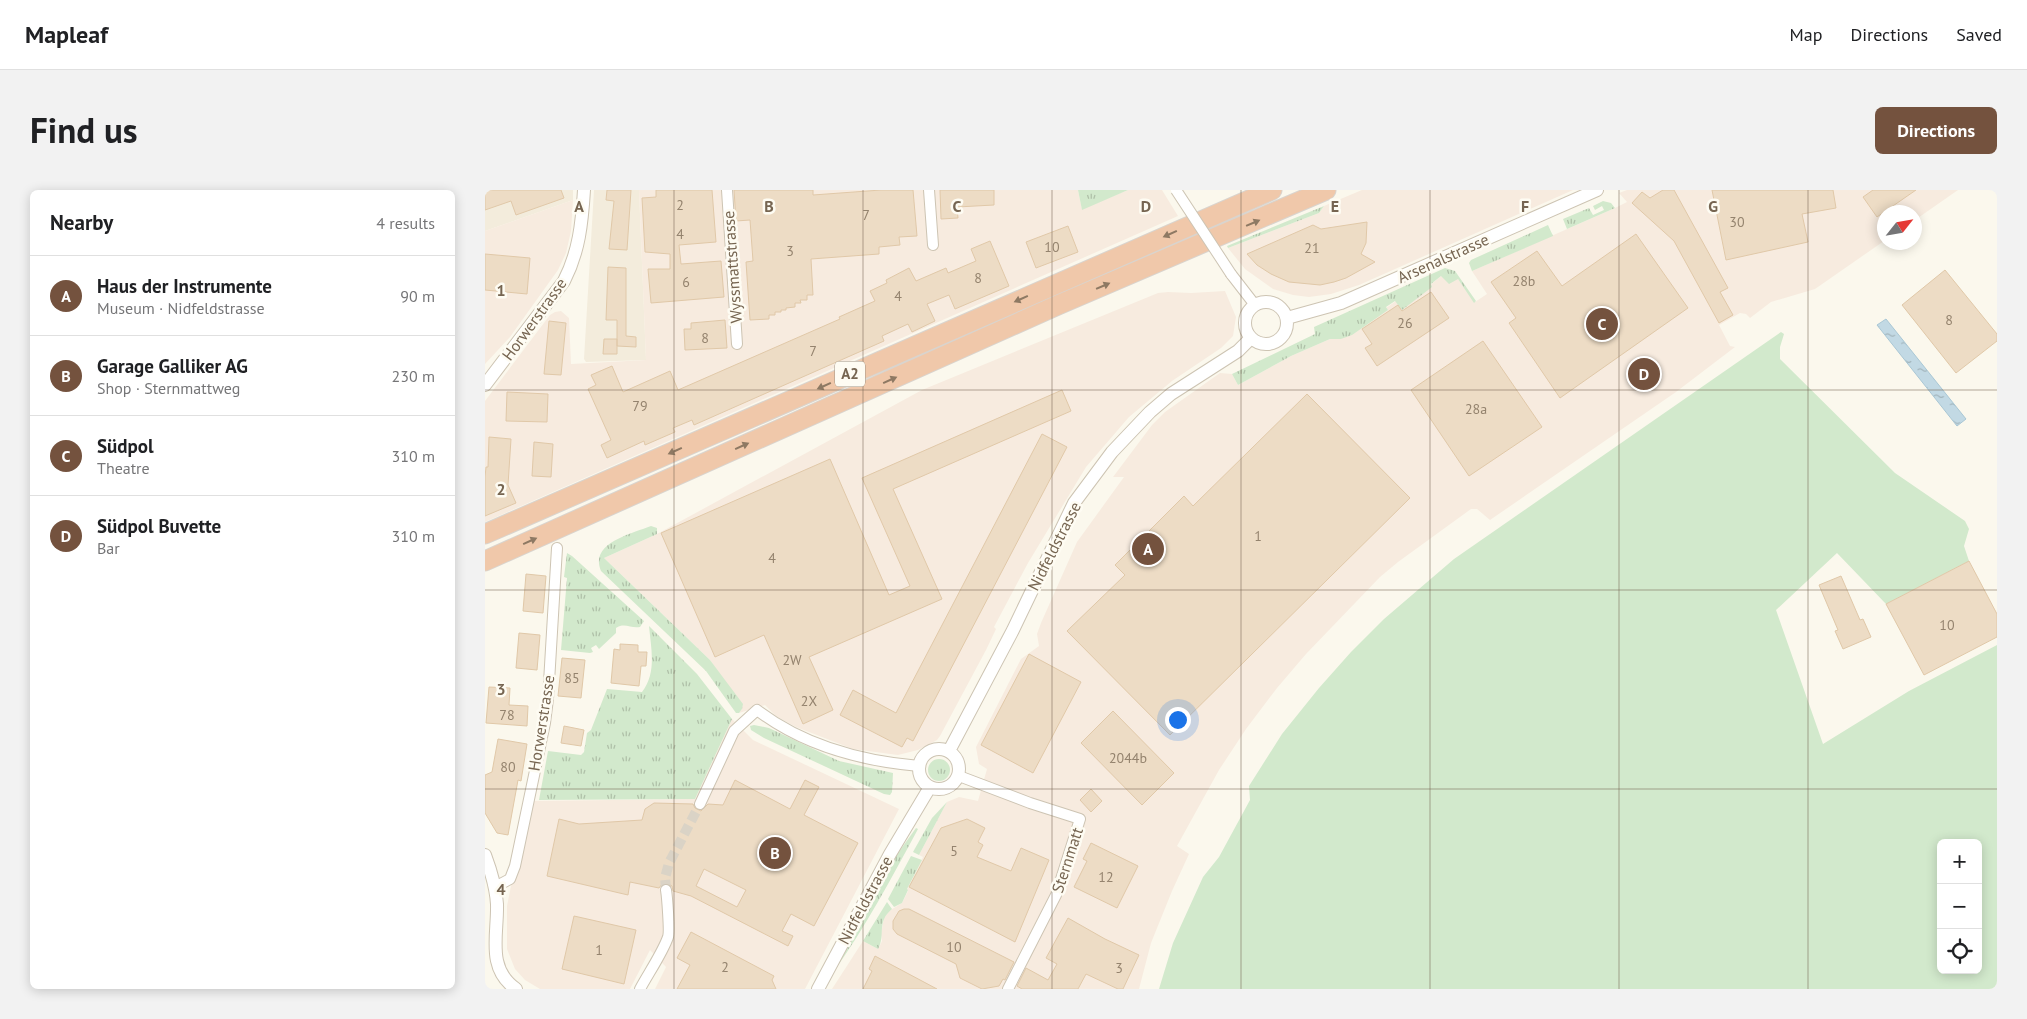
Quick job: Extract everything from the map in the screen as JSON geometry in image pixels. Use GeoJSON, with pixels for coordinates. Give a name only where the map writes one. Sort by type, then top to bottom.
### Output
{"type":"FeatureCollection","features":[{"type":"Feature","properties":{"kind":"highway","name":"A2"},"geometry":{"type":"LineString","coordinates":[[485,534],[1272,190]]}},
{"type":"Feature","properties":{"kind":"highway","name":"A2"},"geometry":{"type":"LineString","coordinates":[[485,560],[1058,306],[1327,190]]}},
{"type":"Feature","properties":{"kind":"street","name":"Horwerstrasse"},"geometry":{"type":"LineString","coordinates":[[485,385],[564,281],[573,265],[580,239],[584,190]]}},
{"type":"Feature","properties":{"kind":"street","name":"Wyssmattstrasse"},"geometry":{"type":"LineString","coordinates":[[727,190],[737,344]]}},
{"type":"Feature","properties":{"kind":"street"},"geometry":{"type":"LineString","coordinates":[[929,190],[933,245]]}},
{"type":"Feature","properties":{"kind":"street"},"geometry":{"type":"LineString","coordinates":[[1176,190],[1231,274],[1255,305]]}},
{"type":"Feature","properties":{"kind":"street","name":"Arsenalstrasse"},"geometry":{"type":"LineString","coordinates":[[1287,318],[1341,303],[1597,190]]}},
{"type":"Feature","properties":{"kind":"street"},"geometry":{"type":"LineString","coordinates":[[1266,302],[1271,302],[1281,308],[1287,318],[1283,336],[1274,343],[1262,344],[1251,338],[1245,327],[1247,314],[1255,305],[1266,302]]}},
{"type":"Feature","properties":{"kind":"street","name":"Nidfeldstrasse"},"geometry":{"type":"LineString","coordinates":[[949,752],[1013,630],[1074,503],[1112,452],[1150,412],[1171,394],[1238,351],[1251,338]]}},
{"type":"Feature","properties":{"kind":"street","name":"Horwerstrasse"},"geometry":{"type":"LineString","coordinates":[[495,887],[510,878],[515,866],[545,723],[557,548]]}},
{"type":"Feature","properties":{"kind":"street"},"geometry":{"type":"LineString","coordinates":[[701,804],[734,731],[757,710],[774,723],[843,754],[884,762],[919,766]]}},
{"type":"Feature","properties":{"kind":"street"},"geometry":{"type":"LineString","coordinates":[[939,749],[949,752],[957,759],[959,776],[947,788],[935,789],[930,787],[921,778],[919,766],[921,760],[928,752],[939,749]]}},
{"type":"Feature","properties":{"kind":"street","name":"Sternmatt"},"geometry":{"type":"LineString","coordinates":[[959,776],[1030,803],[1080,819],[1056,896],[1008,989]]}},
{"type":"Feature","properties":{"kind":"street","name":"Nidfeldstrasse"},"geometry":{"type":"LineString","coordinates":[[818,989],[890,854],[930,787]]}},
{"type":"Feature","properties":{"kind":"street"},"geometry":{"type":"LineString","coordinates":[[485,856],[495,887],[497,962],[508,987]]}},
{"type":"Feature","properties":{"kind":"street"},"geometry":{"type":"LineString","coordinates":[[640,989],[669,936],[666,890]]}},
{"type":"Feature","properties":{"kind":"shaded area"},"geometry":{"type":"Polygon","coordinates":[[[485,190],[573,190],[573,200],[485,231],[485,190]]]}},
{"type":"Feature","properties":{"kind":"shaded area"},"geometry":{"type":"Polygon","coordinates":[[[594,190],[639,190],[646,360],[586,362],[584,359],[594,190]]]}},
{"type":"Feature","properties":{"kind":"shaded area"},"geometry":{"type":"Polygon","coordinates":[[[639,190],[1078,190],[1082,209],[1128,190],[1162,190],[1178,216],[485,522],[485,401],[550,315],[561,311],[569,318],[571,364],[646,360],[639,190]]]}},
{"type":"Feature","properties":{"kind":"shaded area"},"geometry":{"type":"Polygon","coordinates":[[[1362,190],[1573,190],[1359,285],[1331,294],[1309,297],[1293,295],[1273,289],[1245,269],[1228,248],[1319,213],[1324,206],[1362,190]]]}},
{"type":"Feature","properties":{"kind":"shaded area"},"geometry":{"type":"Polygon","coordinates":[[[1627,190],[1958,190],[1922,215],[1922,205],[1877,205],[1877,246],[1815,289],[1771,302],[1750,318],[1746,314],[1740,313],[1719,325],[1730,346],[1735,347],[1676,392],[1490,520],[1477,509],[1471,509],[1380,577],[1306,654],[1277,688],[1246,729],[1219,770],[1177,846],[1189,854],[1151,943],[1139,989],[832,989],[863,941],[878,949],[882,941],[881,934],[884,918],[889,911],[902,903],[923,857],[919,855],[947,802],[959,797],[978,801],[987,769],[979,764],[976,747],[1021,659],[1039,646],[1037,634],[1041,623],[1077,542],[1124,477],[1113,477],[1152,425],[1165,412],[1220,373],[1232,374],[1238,385],[1291,356],[1330,339],[1341,339],[1388,310],[1386,308],[1396,301],[1401,310],[1441,276],[1458,279],[1475,302],[1487,294],[1472,271],[1627,202],[1619,193],[1627,190]]]}},
{"type":"Feature","properties":{"kind":"shaded area"},"geometry":{"type":"Polygon","coordinates":[[[573,200],[571,231],[566,253],[558,270],[510,337],[485,364],[485,231],[573,200]]]}},
{"type":"Feature","properties":{"kind":"shaded area"},"geometry":{"type":"Polygon","coordinates":[[[1225,291],[1236,317],[1233,336],[1221,348],[1172,381],[1129,417],[1086,467],[1028,563],[994,627],[996,629],[986,650],[940,736],[937,740],[918,750],[898,755],[853,749],[796,727],[776,716],[765,705],[739,713],[742,709],[710,660],[604,558],[657,534],[922,390],[1158,293],[1225,291]]]}},
{"type":"Feature","properties":{"kind":"shaded area"},"geometry":{"type":"Polygon","coordinates":[[[732,719],[753,740],[899,809],[805,989],[655,989],[666,967],[650,950],[630,989],[540,989],[525,980],[515,969],[507,949],[507,906],[528,801],[695,799],[732,719]]]}},
{"type":"Feature","properties":{"kind":"green space"},"geometry":{"type":"Polygon","coordinates":[[[1078,190],[1128,190],[1082,210],[1078,190]]]}},
{"type":"Feature","properties":{"kind":"green space"},"geometry":{"type":"Polygon","coordinates":[[[1603,201],[1611,203],[1615,208],[1567,229],[1563,219],[1589,208],[1593,215],[1604,210],[1602,206],[1595,210],[1593,206],[1603,201]]]}},
{"type":"Feature","properties":{"kind":"green space"},"geometry":{"type":"Polygon","coordinates":[[[1324,206],[1319,213],[1228,248],[1227,246],[1324,206]]]}},
{"type":"Feature","properties":{"kind":"green space"},"geometry":{"type":"Polygon","coordinates":[[[1548,225],[1553,236],[1472,271],[1469,263],[1471,260],[1548,225]]]}},
{"type":"Feature","properties":{"kind":"green space"},"geometry":{"type":"Polygon","coordinates":[[[1445,268],[1455,271],[1476,301],[1474,303],[1458,279],[1449,284],[1441,276],[1431,284],[1432,287],[1402,310],[1395,301],[1386,307],[1388,310],[1352,335],[1341,339],[1330,339],[1291,356],[1238,385],[1232,374],[1315,334],[1314,327],[1445,268]]]}},
{"type":"Feature","properties":{"kind":"green space"},"geometry":{"type":"Polygon","coordinates":[[[1781,332],[1784,334],[1780,347],[1780,359],[1895,473],[1965,521],[1969,529],[1964,546],[1969,561],[1886,604],[1837,553],[1776,610],[1823,744],[1909,691],[1997,645],[1997,989],[1159,989],[1173,943],[1203,877],[1219,857],[1250,800],[1249,786],[1282,734],[1319,688],[1384,619],[1454,559],[1781,332]]]}},
{"type":"Feature","properties":{"kind":"green space"},"geometry":{"type":"Polygon","coordinates":[[[651,526],[657,528],[657,534],[604,558],[710,660],[743,704],[739,713],[736,713],[706,671],[601,571],[599,561],[601,553],[606,547],[623,536],[651,526]]]}},
{"type":"Feature","properties":{"kind":"green space"},"geometry":{"type":"Polygon","coordinates":[[[567,553],[644,621],[640,627],[619,626],[616,628],[616,633],[599,649],[596,645],[591,648],[593,652],[590,653],[561,650],[567,578],[564,577],[567,553]]]}},
{"type":"Feature","properties":{"kind":"green space"},"geometry":{"type":"Polygon","coordinates":[[[649,626],[697,674],[732,719],[695,799],[539,800],[548,751],[581,755],[584,752],[587,733],[591,730],[607,689],[642,692],[647,685],[652,660],[649,626]]]}},
{"type":"Feature","properties":{"kind":"green space"},"geometry":{"type":"Polygon","coordinates":[[[750,726],[769,728],[839,761],[893,773],[892,792],[890,795],[884,794],[764,738],[751,730],[750,726]]]}},
{"type":"Feature","properties":{"kind":"green space"},"geometry":{"type":"Polygon","coordinates":[[[939,759],[947,762],[950,770],[947,778],[939,781],[931,778],[928,770],[931,762],[939,759]]]}},
{"type":"Feature","properties":{"kind":"green space"},"geometry":{"type":"Polygon","coordinates":[[[947,802],[919,855],[913,852],[932,818],[947,802]]]}},
{"type":"Feature","properties":{"kind":"green space"},"geometry":{"type":"Polygon","coordinates":[[[916,828],[918,829],[877,903],[856,939],[832,974],[893,860],[916,828]]]}},
{"type":"Feature","properties":{"kind":"green space"},"geometry":{"type":"Polygon","coordinates":[[[911,856],[922,860],[902,903],[894,907],[888,899],[911,856]]]}},
{"type":"Feature","properties":{"kind":"green space"},"geometry":{"type":"Polygon","coordinates":[[[887,902],[892,909],[884,919],[878,949],[863,941],[887,902]]]}},
{"type":"Feature","properties":{"kind":"water"},"geometry":{"type":"Polygon","coordinates":[[[1886,319],[1966,419],[1957,426],[1877,325],[1886,319]]]}},
{"type":"Feature","properties":{"kind":"building"},"geometry":{"type":"Polygon","coordinates":[[[485,190],[561,190],[564,198],[516,215],[511,201],[485,210],[485,190]]]}},
{"type":"Feature","properties":{"kind":"building"},"geometry":{"type":"Polygon","coordinates":[[[607,190],[631,190],[627,250],[609,249],[614,201],[606,200],[607,190]]]}},
{"type":"Feature","properties":{"kind":"building"},"geometry":{"type":"Polygon","coordinates":[[[656,190],[712,190],[716,242],[679,245],[681,264],[721,261],[724,297],[651,303],[648,269],[670,269],[670,254],[645,252],[642,198],[656,197],[656,190]]]}},
{"type":"Feature","properties":{"kind":"building"},"geometry":{"type":"Polygon","coordinates":[[[734,190],[813,190],[813,195],[881,190],[913,190],[917,236],[899,237],[900,245],[879,247],[879,254],[811,259],[813,295],[807,295],[807,300],[800,300],[801,303],[795,303],[795,307],[775,312],[775,315],[769,315],[769,319],[750,320],[746,262],[753,261],[750,220],[736,221],[734,190]]]}},
{"type":"Feature","properties":{"kind":"building"},"geometry":{"type":"Polygon","coordinates":[[[940,190],[994,190],[994,205],[957,207],[958,218],[941,219],[940,190]]]}},
{"type":"Feature","properties":{"kind":"building"},"geometry":{"type":"Polygon","coordinates":[[[1663,190],[1674,190],[1728,288],[1720,292],[1733,315],[1719,323],[1674,241],[1632,203],[1642,192],[1650,198],[1663,190]]]}},
{"type":"Feature","properties":{"kind":"building"},"geometry":{"type":"Polygon","coordinates":[[[1712,190],[1833,190],[1836,208],[1802,214],[1808,242],[1726,260],[1712,190]]]}},
{"type":"Feature","properties":{"kind":"building"},"geometry":{"type":"Polygon","coordinates":[[[1873,190],[1916,190],[1894,205],[1877,205],[1877,217],[1863,197],[1873,190]]]}},
{"type":"Feature","properties":{"kind":"building"},"geometry":{"type":"Polygon","coordinates":[[[1367,222],[1366,243],[1361,254],[1375,262],[1346,278],[1334,282],[1320,285],[1289,282],[1257,265],[1247,254],[1313,225],[1321,229],[1367,222]]]}},
{"type":"Feature","properties":{"kind":"building"},"geometry":{"type":"Polygon","coordinates":[[[1068,226],[1078,252],[1036,268],[1026,242],[1068,226]]]}},
{"type":"Feature","properties":{"kind":"building"},"geometry":{"type":"Polygon","coordinates":[[[1636,234],[1688,308],[1560,398],[1509,323],[1516,318],[1491,282],[1537,251],[1562,286],[1636,234]]]}},
{"type":"Feature","properties":{"kind":"building"},"geometry":{"type":"Polygon","coordinates":[[[990,241],[1009,286],[955,309],[949,295],[927,304],[935,321],[912,332],[908,324],[882,336],[884,341],[694,425],[692,420],[673,428],[675,432],[645,445],[644,441],[607,458],[601,445],[611,440],[588,389],[596,385],[591,375],[612,366],[623,392],[670,371],[678,390],[840,319],[839,317],[875,301],[870,291],[887,283],[886,280],[909,268],[916,281],[946,268],[948,273],[976,261],[971,249],[990,241]]]}},
{"type":"Feature","properties":{"kind":"building"},"geometry":{"type":"Polygon","coordinates":[[[485,254],[530,258],[527,294],[485,290],[485,254]]]}},
{"type":"Feature","properties":{"kind":"building"},"geometry":{"type":"Polygon","coordinates":[[[608,267],[626,268],[626,336],[636,337],[636,347],[617,346],[617,320],[606,320],[608,267]]]}},
{"type":"Feature","properties":{"kind":"building"},"geometry":{"type":"Polygon","coordinates":[[[1945,270],[1997,334],[1997,341],[1956,373],[1902,305],[1945,270]]]}},
{"type":"Feature","properties":{"kind":"building"},"geometry":{"type":"Polygon","coordinates":[[[1431,292],[1449,318],[1377,366],[1365,348],[1372,344],[1362,329],[1398,305],[1402,311],[1431,292]]]}},
{"type":"Feature","properties":{"kind":"building"},"geometry":{"type":"Polygon","coordinates":[[[725,320],[727,348],[685,350],[684,329],[691,329],[691,323],[725,320]]]}},
{"type":"Feature","properties":{"kind":"building"},"geometry":{"type":"Polygon","coordinates":[[[549,321],[566,323],[561,375],[544,374],[549,321]]]}},
{"type":"Feature","properties":{"kind":"building"},"geometry":{"type":"Polygon","coordinates":[[[604,339],[617,339],[617,354],[603,354],[604,339]]]}},
{"type":"Feature","properties":{"kind":"building"},"geometry":{"type":"Polygon","coordinates":[[[1483,341],[1542,427],[1469,476],[1411,390],[1483,341]]]}},
{"type":"Feature","properties":{"kind":"building"},"geometry":{"type":"Polygon","coordinates":[[[1062,390],[1071,411],[893,489],[942,599],[809,657],[833,710],[803,724],[764,635],[715,657],[661,533],[830,459],[889,595],[910,586],[862,478],[1062,390]]]}},
{"type":"Feature","properties":{"kind":"building"},"geometry":{"type":"Polygon","coordinates":[[[507,392],[548,394],[547,422],[506,421],[507,392]]]}},
{"type":"Feature","properties":{"kind":"building"},"geometry":{"type":"Polygon","coordinates":[[[1307,394],[1410,498],[1170,735],[1067,631],[1125,575],[1115,565],[1184,496],[1193,506],[1307,394]]]}},
{"type":"Feature","properties":{"kind":"building"},"geometry":{"type":"Polygon","coordinates":[[[1042,434],[1067,447],[913,741],[907,738],[902,747],[840,715],[853,690],[896,713],[1042,434]]]}},
{"type":"Feature","properties":{"kind":"building"},"geometry":{"type":"Polygon","coordinates":[[[489,437],[511,439],[508,485],[516,503],[485,516],[485,477],[486,467],[488,467],[489,437]]]}},
{"type":"Feature","properties":{"kind":"building"},"geometry":{"type":"Polygon","coordinates":[[[534,442],[553,444],[551,477],[532,476],[534,442]]]}},
{"type":"Feature","properties":{"kind":"building"},"geometry":{"type":"Polygon","coordinates":[[[1969,561],[1997,614],[1997,637],[1924,675],[1886,604],[1969,561]]]}},
{"type":"Feature","properties":{"kind":"building"},"geometry":{"type":"Polygon","coordinates":[[[526,574],[546,576],[543,613],[523,611],[526,574]]]}},
{"type":"Feature","properties":{"kind":"building"},"geometry":{"type":"Polygon","coordinates":[[[1841,576],[1860,620],[1863,619],[1871,637],[1843,649],[1835,631],[1838,630],[1819,585],[1841,576]]]}},
{"type":"Feature","properties":{"kind":"building"},"geometry":{"type":"Polygon","coordinates":[[[519,633],[540,635],[537,670],[516,668],[519,633]]]}},
{"type":"Feature","properties":{"kind":"building"},"geometry":{"type":"Polygon","coordinates":[[[620,644],[638,645],[638,652],[647,652],[646,666],[641,666],[639,686],[611,683],[614,649],[620,650],[620,644]]]}},
{"type":"Feature","properties":{"kind":"building"},"geometry":{"type":"Polygon","coordinates":[[[1029,654],[1081,682],[1033,773],[981,745],[1029,654]]]}},
{"type":"Feature","properties":{"kind":"building"},"geometry":{"type":"Polygon","coordinates":[[[562,658],[585,660],[581,698],[558,696],[562,658]]]}},
{"type":"Feature","properties":{"kind":"building"},"geometry":{"type":"Polygon","coordinates":[[[489,687],[510,688],[509,705],[528,706],[527,726],[486,723],[489,687]]]}},
{"type":"Feature","properties":{"kind":"building"},"geometry":{"type":"Polygon","coordinates":[[[1113,711],[1174,773],[1142,805],[1081,743],[1113,711]]]}},
{"type":"Feature","properties":{"kind":"building"},"geometry":{"type":"Polygon","coordinates":[[[564,726],[584,730],[581,746],[561,743],[564,726]]]}},
{"type":"Feature","properties":{"kind":"building"},"geometry":{"type":"Polygon","coordinates":[[[498,739],[527,744],[521,781],[518,780],[508,835],[497,833],[485,813],[485,775],[492,772],[498,739]]]}},
{"type":"Feature","properties":{"kind":"building"},"geometry":{"type":"Polygon","coordinates":[[[735,780],[790,809],[805,780],[819,787],[804,815],[858,843],[814,926],[791,914],[782,931],[793,936],[788,946],[691,896],[673,891],[672,886],[668,884],[662,884],[659,888],[630,882],[628,895],[547,876],[559,819],[579,824],[642,820],[645,809],[654,803],[693,804],[695,808],[701,811],[708,804],[723,805],[735,780]],[[704,869],[696,886],[737,907],[746,890],[704,869]]]}},
{"type":"Feature","properties":{"kind":"building"},"geometry":{"type":"Polygon","coordinates":[[[1091,789],[1102,801],[1091,812],[1080,800],[1091,789]]]}},
{"type":"Feature","properties":{"kind":"building"},"geometry":{"type":"Polygon","coordinates":[[[967,819],[985,828],[978,842],[983,845],[977,857],[1011,871],[1021,848],[1049,860],[1015,942],[909,887],[941,828],[967,819]]]}},
{"type":"Feature","properties":{"kind":"building"},"geometry":{"type":"Polygon","coordinates":[[[1091,843],[1138,866],[1117,908],[1074,887],[1087,861],[1083,859],[1091,843]]]}},
{"type":"Feature","properties":{"kind":"building"},"geometry":{"type":"Polygon","coordinates":[[[909,909],[1014,962],[1005,980],[1003,979],[999,986],[982,989],[960,978],[956,964],[897,934],[893,929],[893,921],[899,911],[909,909]]]}},
{"type":"Feature","properties":{"kind":"building"},"geometry":{"type":"Polygon","coordinates":[[[574,916],[636,930],[624,984],[562,969],[574,916]]]}},
{"type":"Feature","properties":{"kind":"building"},"geometry":{"type":"Polygon","coordinates":[[[1068,918],[1105,939],[1139,955],[1123,989],[1118,989],[1086,974],[1078,989],[1022,989],[1017,986],[1026,968],[1048,980],[1057,964],[1046,958],[1068,918]]]}},
{"type":"Feature","properties":{"kind":"building"},"geometry":{"type":"Polygon","coordinates":[[[691,932],[774,976],[772,980],[776,989],[677,989],[690,965],[677,958],[691,932]]]}},
{"type":"Feature","properties":{"kind":"building"},"geometry":{"type":"Polygon","coordinates":[[[875,956],[937,989],[863,989],[872,971],[869,969],[875,956]]]}},
{"type":"Feature","properties":{"kind":"tunnel"},"geometry":{"type":"LineString","coordinates":[[666,890],[665,878],[669,863],[700,804]]}},
{"type":"Feature","properties":{"kind":"place","name":"Südpol"},"geometry":{"type":"Point","coordinates":[1602,324]}},
{"type":"Feature","properties":{"kind":"place","name":"Südpol Buvette"},"geometry":{"type":"Point","coordinates":[1644,374]}},
{"type":"Feature","properties":{"kind":"place","name":"Haus der Instrumente"},"geometry":{"type":"Point","coordinates":[1148,549]}},
{"type":"Feature","properties":{"kind":"place","name":"Garage Galliker AG"},"geometry":{"type":"Point","coordinates":[775,853]}}]}
